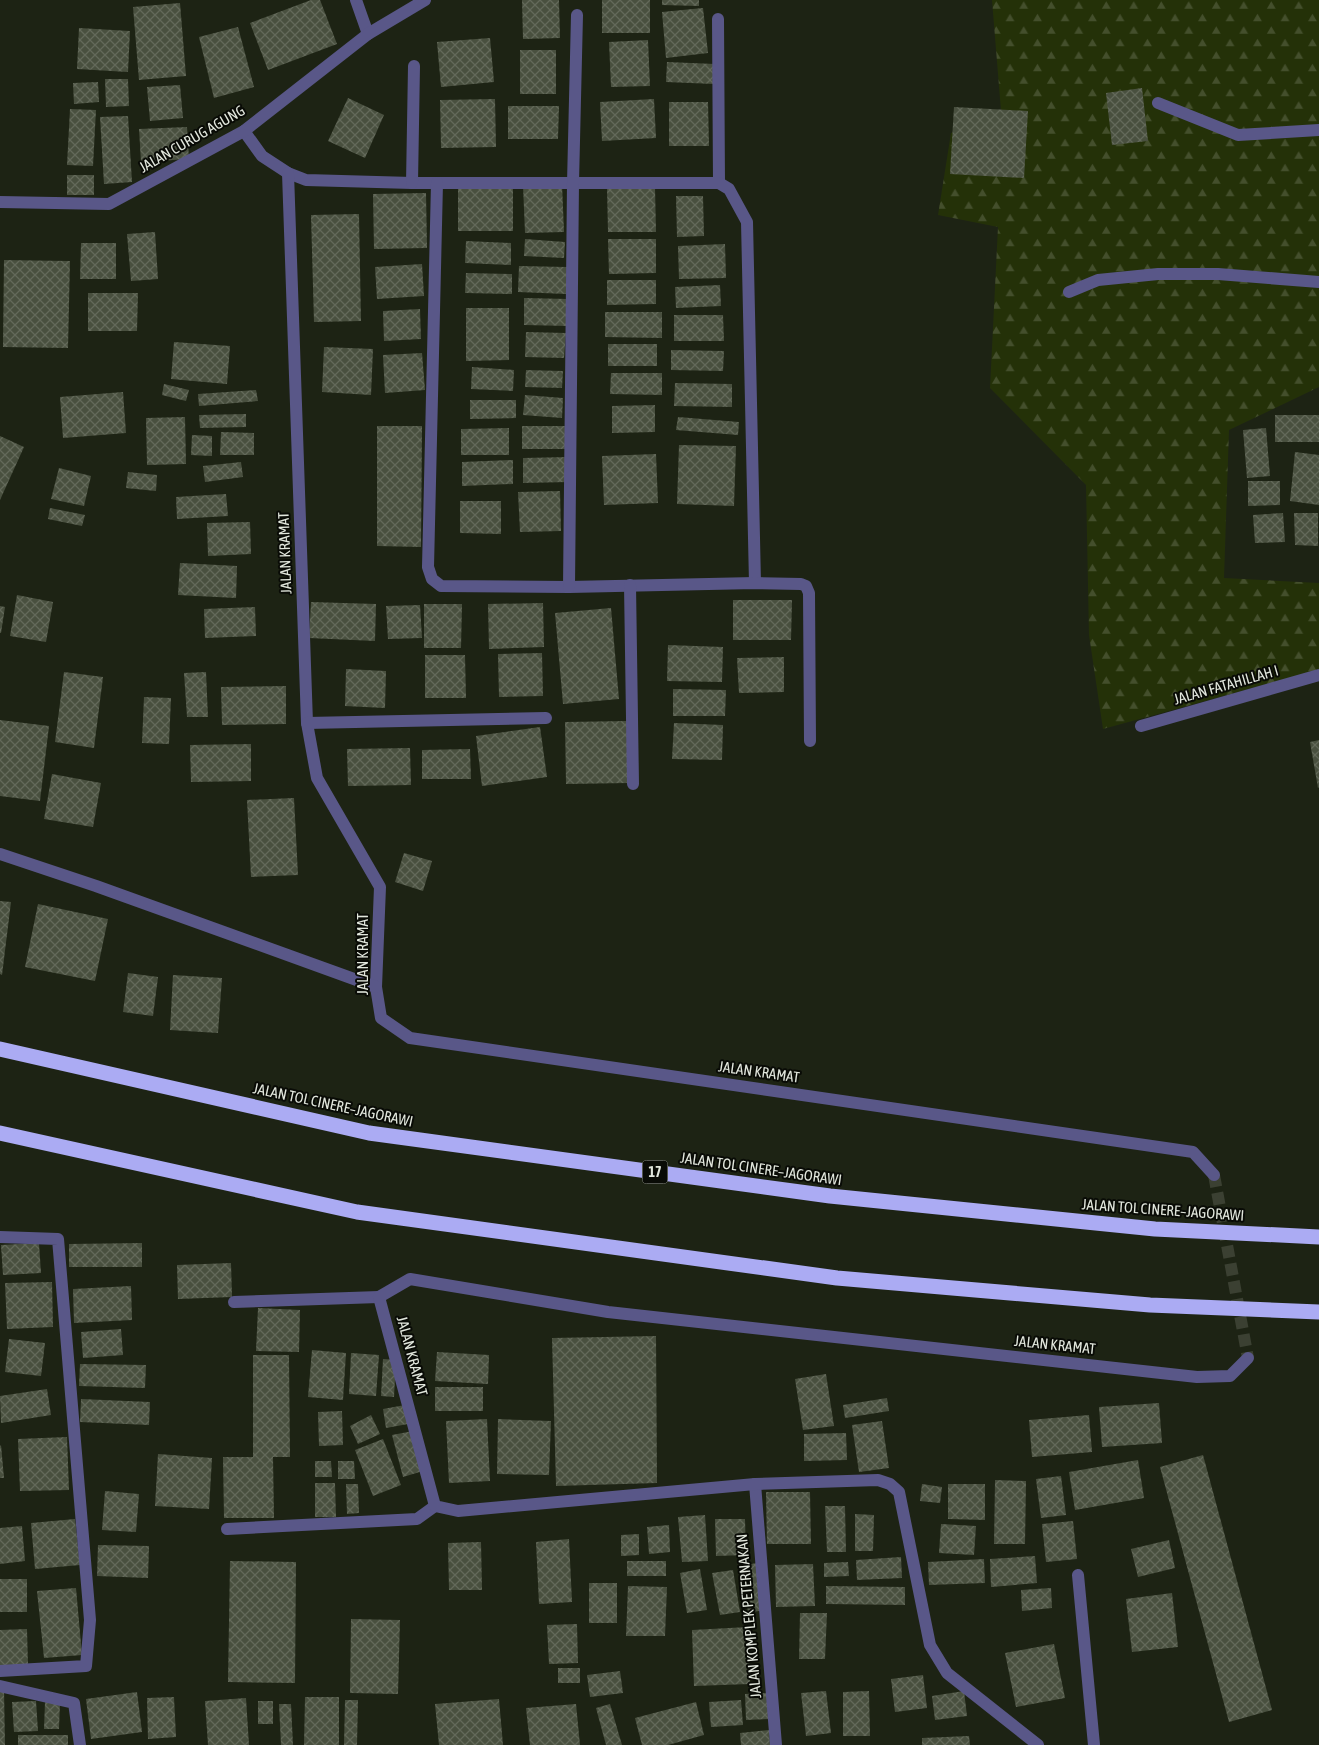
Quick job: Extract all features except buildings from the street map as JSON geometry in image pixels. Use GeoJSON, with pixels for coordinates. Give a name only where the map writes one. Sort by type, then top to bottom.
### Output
{"type":"FeatureCollection","features":[{"type":"Feature","properties":{"kind":"highway","name":"JALAN TOL CINERE–JAGORAWI"},"geometry":{"type":"LineString","coordinates":[[0,1049],[369,1133],[830,1196],[1155,1229],[1319,1237]]}},
{"type":"Feature","properties":{"kind":"highway"},"geometry":{"type":"LineString","coordinates":[[0,1134],[358,1212],[818,1276],[1150,1306],[1319,1312]]}},
{"type":"Feature","properties":{"kind":"street"},"geometry":{"type":"LineString","coordinates":[[356,0],[368,34]]}},
{"type":"Feature","properties":{"kind":"street","name":"JALAN CURUG AGUNG"},"geometry":{"type":"LineString","coordinates":[[0,202],[109,204],[244,131],[368,34],[425,0]]}},
{"type":"Feature","properties":{"kind":"street"},"geometry":{"type":"LineString","coordinates":[[570,587],[573,182],[577,15]]}},
{"type":"Feature","properties":{"kind":"street"},"geometry":{"type":"LineString","coordinates":[[718,19],[719,184]]}},
{"type":"Feature","properties":{"kind":"street"},"geometry":{"type":"LineString","coordinates":[[412,183],[414,66]]}},
{"type":"Feature","properties":{"kind":"street"},"geometry":{"type":"LineString","coordinates":[[1158,103],[1238,135],[1319,130]]}},
{"type":"Feature","properties":{"kind":"street"},"geometry":{"type":"LineString","coordinates":[[244,131],[262,156],[288,174],[306,180],[412,183],[573,182],[719,184],[729,189],[747,222],[755,583]]}},
{"type":"Feature","properties":{"kind":"street","name":"JALAN KRAMAT"},"geometry":{"type":"LineString","coordinates":[[288,174],[307,723],[317,778],[380,887],[376,986],[381,1018],[410,1038],[1193,1152],[1214,1175]]}},
{"type":"Feature","properties":{"kind":"street"},"geometry":{"type":"LineString","coordinates":[[437,183],[428,557],[428,566],[432,578],[441,586],[570,587],[755,583],[801,584],[806,586],[809,593],[810,741]]}},
{"type":"Feature","properties":{"kind":"street"},"geometry":{"type":"LineString","coordinates":[[1069,292],[1098,280],[1158,274],[1218,274],[1319,282]]}},
{"type":"Feature","properties":{"kind":"street"},"geometry":{"type":"LineString","coordinates":[[630,585],[634,784]]}},
{"type":"Feature","properties":{"kind":"street","name":"JALAN FATAHILLAH I"},"geometry":{"type":"LineString","coordinates":[[1141,726],[1319,675]]}},
{"type":"Feature","properties":{"kind":"street"},"geometry":{"type":"LineString","coordinates":[[307,723],[546,718]]}},
{"type":"Feature","properties":{"kind":"street"},"geometry":{"type":"LineString","coordinates":[[0,854],[96,886],[376,986]]}},
{"type":"Feature","properties":{"kind":"street"},"geometry":{"type":"LineString","coordinates":[[0,1237],[58,1240],[90,1620],[86,1666],[0,1671]]}},
{"type":"Feature","properties":{"kind":"street","name":"JALAN KRAMAT"},"geometry":{"type":"LineString","coordinates":[[435,1506],[379,1297],[410,1279],[608,1312],[1197,1377],[1230,1376],[1248,1358]]}},
{"type":"Feature","properties":{"kind":"street"},"geometry":{"type":"LineString","coordinates":[[234,1302],[379,1297]]}},
{"type":"Feature","properties":{"kind":"street"},"geometry":{"type":"LineString","coordinates":[[227,1529],[417,1518],[435,1506],[458,1511],[755,1484],[878,1480],[890,1484],[899,1492],[930,1645],[947,1672],[1038,1745]]}},
{"type":"Feature","properties":{"kind":"street","name":"JALAN KOMPLEK PETERNAKAN"},"geometry":{"type":"LineString","coordinates":[[755,1484],[776,1745]]}},
{"type":"Feature","properties":{"kind":"street"},"geometry":{"type":"LineString","coordinates":[[1078,1575],[1094,1745]]}},
{"type":"Feature","properties":{"kind":"street"},"geometry":{"type":"LineString","coordinates":[[0,1686],[74,1703],[80,1745]]}},
{"type":"Feature","properties":{"kind":"green space"},"geometry":{"type":"Polygon","coordinates":[[[992,0],[1319,0],[1319,387],[1229,430],[1224,578],[1319,583],[1319,670],[1103,729],[1089,635],[1086,485],[990,388],[998,227],[938,215],[951,133],[1002,123],[992,0]]]}},
{"type":"Feature","properties":{"kind":"tunnel"},"geometry":{"type":"LineString","coordinates":[[1214,1175],[1248,1358]]}}]}
